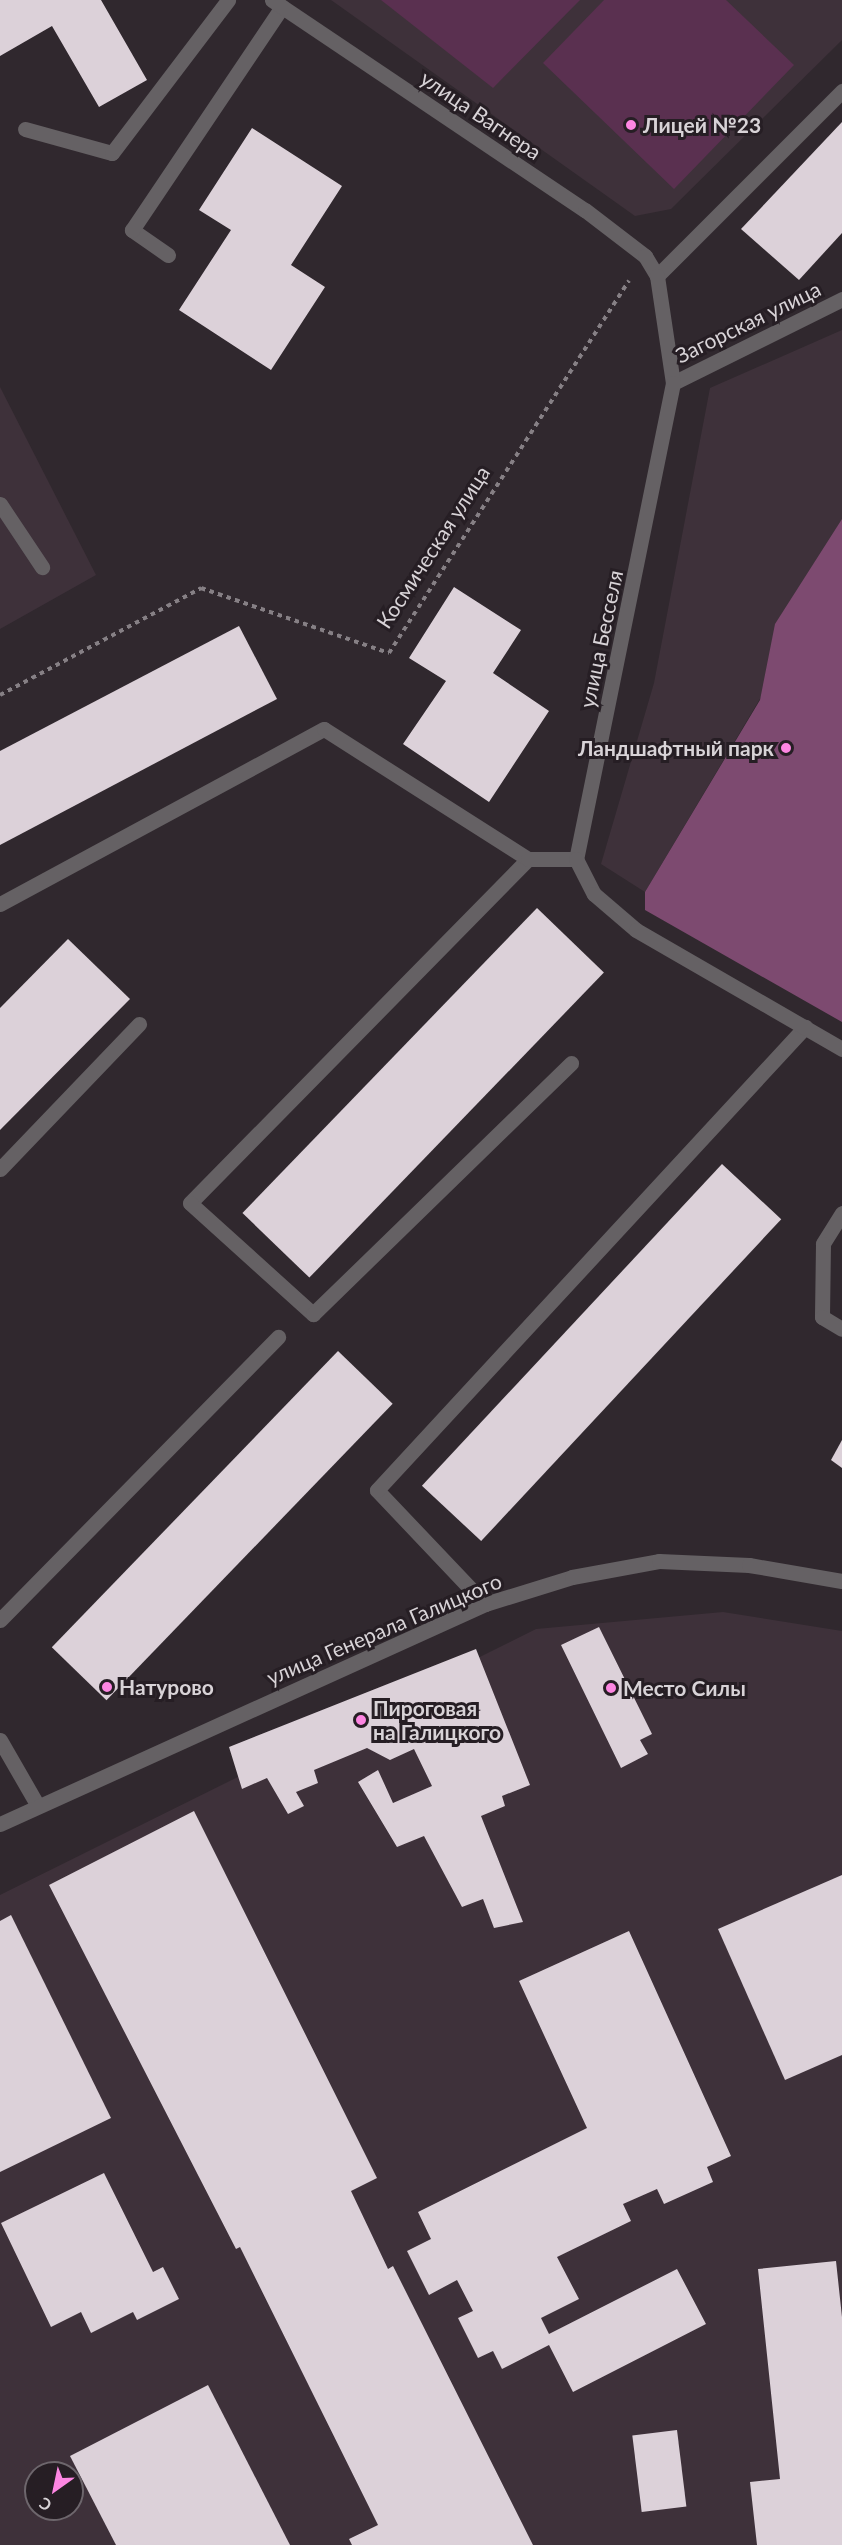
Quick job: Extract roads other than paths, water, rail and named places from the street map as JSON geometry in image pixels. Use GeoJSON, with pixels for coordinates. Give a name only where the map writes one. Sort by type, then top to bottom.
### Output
{"type":"FeatureCollection","features":[{"type":"Feature","properties":{"kind":"street"},"geometry":{"type":"LineString","coordinates":[[25,129],[112,153],[228,0]]}},
{"type":"Feature","properties":{"kind":"street"},"geometry":{"type":"LineString","coordinates":[[168,255],[132,230],[277,3]]}},
{"type":"Feature","properties":{"kind":"street","name":"улица Вагнера"},"geometry":{"type":"LineString","coordinates":[[277,3],[585,210],[645,256],[657,276]]}},
{"type":"Feature","properties":{"kind":"street"},"geometry":{"type":"LineString","coordinates":[[657,276],[842,91]]}},
{"type":"Feature","properties":{"kind":"street","name":"улица Бесселя"},"geometry":{"type":"LineString","coordinates":[[576,859],[673,383],[657,276]]}},
{"type":"Feature","properties":{"kind":"street","name":"Загорская улица"},"geometry":{"type":"LineString","coordinates":[[673,383],[842,299]]}},
{"type":"Feature","properties":{"kind":"street"},"geometry":{"type":"LineString","coordinates":[[0,504],[42,567]]}},
{"type":"Feature","properties":{"kind":"street"},"geometry":{"type":"LineString","coordinates":[[0,904],[324,729],[528,859],[576,859],[594,894],[636,930],[842,1049]]}},
{"type":"Feature","properties":{"kind":"street"},"geometry":{"type":"LineString","coordinates":[[528,859],[190,1203],[313,1314],[571,1063]]}},
{"type":"Feature","properties":{"kind":"street"},"geometry":{"type":"LineString","coordinates":[[0,1169],[139,1024]]}},
{"type":"Feature","properties":{"kind":"street"},"geometry":{"type":"LineString","coordinates":[[485,1604],[377,1491],[805,1027]]}},
{"type":"Feature","properties":{"kind":"street"},"geometry":{"type":"LineString","coordinates":[[842,1213],[823,1244],[822,1317],[842,1329]]}},
{"type":"Feature","properties":{"kind":"street"},"geometry":{"type":"LineString","coordinates":[[0,1620],[278,1337]]}},
{"type":"Feature","properties":{"kind":"street","name":"улица Генерала Галицкого"},"geometry":{"type":"LineString","coordinates":[[0,1824],[485,1604],[572,1577],[659,1561],[749,1565],[842,1581]]}},
{"type":"Feature","properties":{"kind":"street"},"geometry":{"type":"LineString","coordinates":[[0,1740],[38,1806]]}},
{"type":"Feature","properties":{"kind":"place","name":"Лицей №23"},"geometry":{"type":"Point","coordinates":[631,125]}},
{"type":"Feature","properties":{"kind":"place","name":"Ландшафтный парк"},"geometry":{"type":"Point","coordinates":[786,748]}},
{"type":"Feature","properties":{"kind":"place","name":"Натурово"},"geometry":{"type":"Point","coordinates":[107,1687]}},
{"type":"Feature","properties":{"kind":"place","name":"Место Силы"},"geometry":{"type":"Point","coordinates":[611,1688]}},
{"type":"Feature","properties":{"kind":"place","name":"Пироговая на Галицкого"},"geometry":{"type":"Point","coordinates":[361,1720]}}]}
